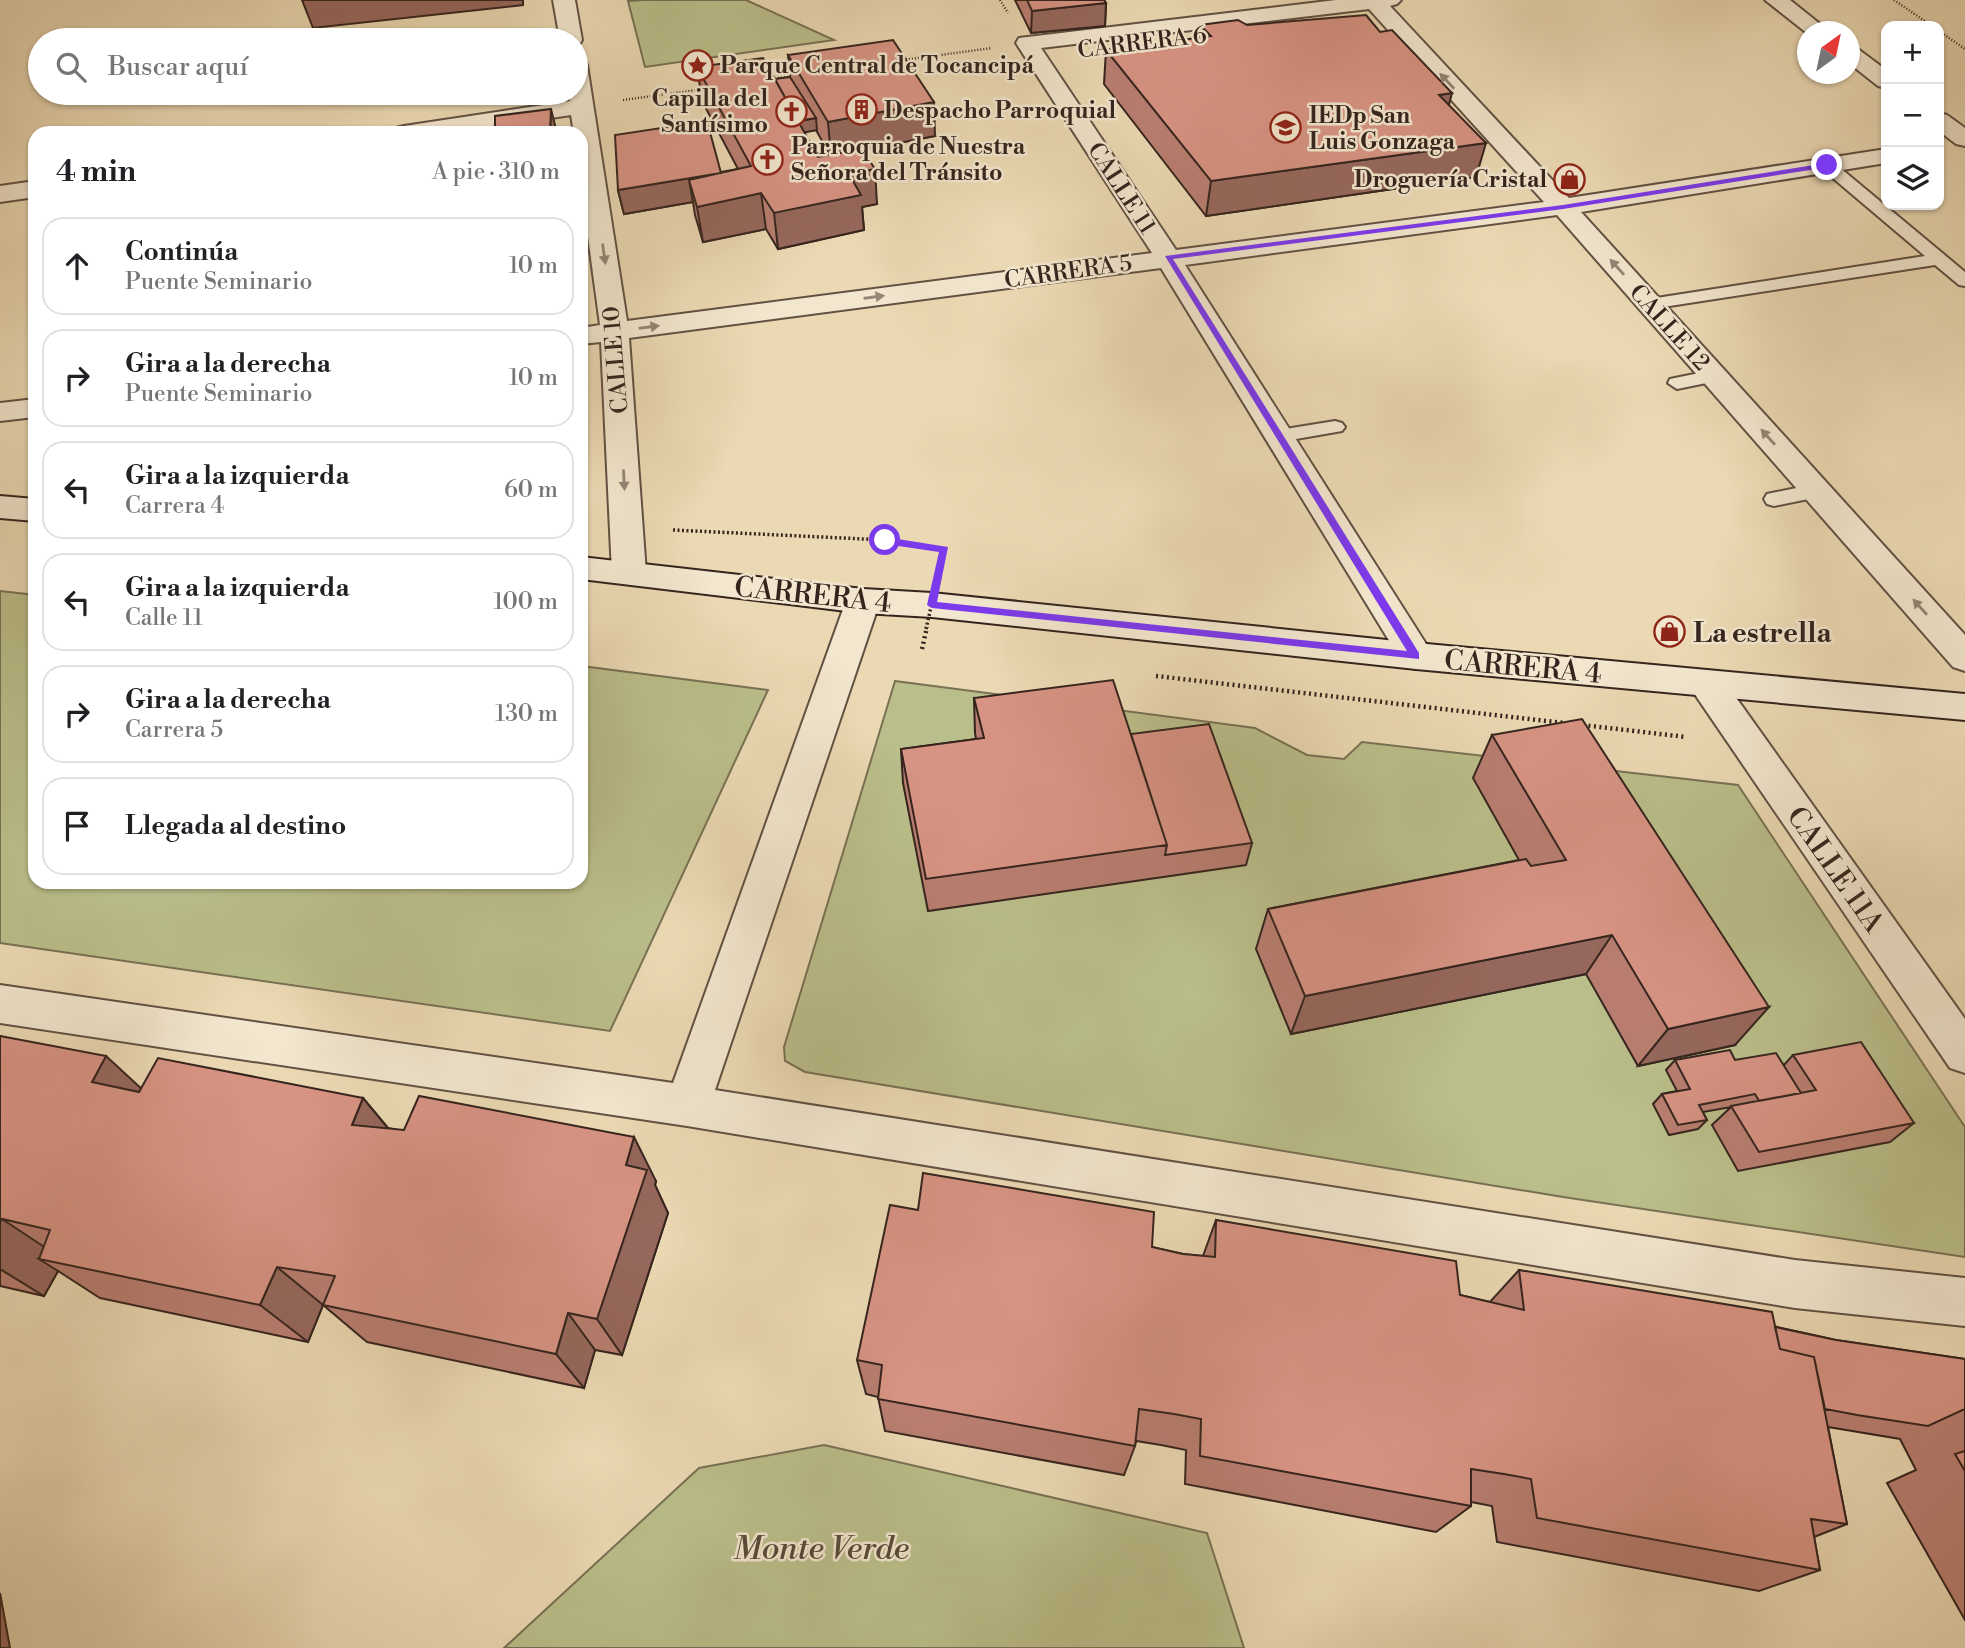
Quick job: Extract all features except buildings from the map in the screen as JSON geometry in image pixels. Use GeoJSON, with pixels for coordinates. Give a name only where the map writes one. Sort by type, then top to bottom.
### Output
{"type":"FeatureCollection","features":[{"type":"Feature","properties":{"kind":"street"},"geometry":{"type":"LineString","coordinates":[[564,0],[569,28]]}},
{"type":"Feature","properties":{"kind":"street"},"geometry":{"type":"LineString","coordinates":[[1776,0],[1804,21]]}},
{"type":"Feature","properties":{"kind":"street","name":"CARRERA 6"},"geometry":{"type":"LineString","coordinates":[[1027,43],[1379,1]]}},
{"type":"Feature","properties":{"kind":"street","name":"CALLE 12"},"geometry":{"type":"LineString","coordinates":[[1379,1],[1965,658]]}},
{"type":"Feature","properties":{"kind":"street","name":"CALLE 11"},"geometry":{"type":"LineString","coordinates":[[1027,43],[1168,258],[1416,656]]}},
{"type":"Feature","properties":{"kind":"street"},"geometry":{"type":"LineString","coordinates":[[1860,62],[1881,77]]}},
{"type":"Feature","properties":{"kind":"street"},"geometry":{"type":"LineString","coordinates":[[450,126],[583,106]]}},
{"type":"Feature","properties":{"kind":"street","name":"CALLE 10"},"geometry":{"type":"LineString","coordinates":[[583,106],[586,126]]}},
{"type":"Feature","properties":{"kind":"street"},"geometry":{"type":"LineString","coordinates":[[1944,124],[1965,141]]}},
{"type":"Feature","properties":{"kind":"street","name":"CALLE 10"},"geometry":{"type":"LineString","coordinates":[[588,141],[615,332],[629,573]]}},
{"type":"Feature","properties":{"kind":"street"},"geometry":{"type":"LineString","coordinates":[[1943,147],[1965,141]]}},
{"type":"Feature","properties":{"kind":"street","name":"CARRERA 5"},"geometry":{"type":"LineString","coordinates":[[588,335],[1563,207],[1881,157]]}},
{"type":"Feature","properties":{"kind":"street"},"geometry":{"type":"LineString","coordinates":[[0,194],[28,190]]}},
{"type":"Feature","properties":{"kind":"street"},"geometry":{"type":"LineString","coordinates":[[0,412],[28,409]]}},
{"type":"Feature","properties":{"kind":"street"},"geometry":{"type":"LineString","coordinates":[[0,507],[28,509]]}},
{"type":"Feature","properties":{"kind":"street","name":"CARRERA 4"},"geometry":{"type":"LineString","coordinates":[[588,569],[863,601],[932,605],[1416,656],[1965,707]]}},
{"type":"Feature","properties":{"kind":"street"},"geometry":{"type":"LineString","coordinates":[[687,1106],[863,601]]}},
{"type":"Feature","properties":{"kind":"street","name":"CALLE 11A"},"geometry":{"type":"LineString","coordinates":[[1707,684],[1965,1054]]}},
{"type":"Feature","properties":{"kind":"street"},"geometry":{"type":"LineString","coordinates":[[0,1004],[687,1106],[1795,1284],[1965,1302]]}},
{"type":"Feature","properties":{"kind":"lane"},"geometry":{"type":"LineString","coordinates":[[1827,165],[1965,281]]}},
{"type":"Feature","properties":{"kind":"lane"},"geometry":{"type":"LineString","coordinates":[[1650,304],[1939,259]]}},
{"type":"Feature","properties":{"kind":"lane"},"geometry":{"type":"LineString","coordinates":[[1677,383],[1714,376]]}},
{"type":"Feature","properties":{"kind":"lane"},"geometry":{"type":"LineString","coordinates":[[1279,436],[1335,427]]}},
{"type":"Feature","properties":{"kind":"lane"},"geometry":{"type":"LineString","coordinates":[[1774,499],[1816,491]]}},
{"type":"Feature","properties":{"kind":"path"},"geometry":{"type":"LineString","coordinates":[[1894,0],[1925,21]]}},
{"type":"Feature","properties":{"kind":"path"},"geometry":{"type":"LineString","coordinates":[[1944,34],[1965,49]]}},
{"type":"Feature","properties":{"kind":"path"},"geometry":{"type":"LineString","coordinates":[[892,62],[1027,43]]}},
{"type":"Feature","properties":{"kind":"path"},"geometry":{"type":"LineString","coordinates":[[771,79],[798,75]]}},
{"type":"Feature","properties":{"kind":"path"},"geometry":{"type":"LineString","coordinates":[[583,106],[704,89]]}},
{"type":"Feature","properties":{"kind":"path"},"geometry":{"type":"LineString","coordinates":[[627,528],[885,540],[944,550],[922,649],[936,650]]}},
{"type":"Feature","properties":{"kind":"path"},"geometry":{"type":"LineString","coordinates":[[1143,674],[1750,745]]}},
{"type":"Feature","properties":{"kind":"green space"},"geometry":{"type":"Polygon","coordinates":[[[746,0],[834,40],[645,67],[628,1],[746,0]]]}},
{"type":"Feature","properties":{"kind":"green space"},"geometry":{"type":"Polygon","coordinates":[[[0,591],[28,594],[28,889],[588,889],[588,667],[768,690],[610,1031],[0,943],[0,591]]]}},
{"type":"Feature","properties":{"kind":"green space"},"geometry":{"type":"Polygon","coordinates":[[[895,681],[1255,728],[1307,755],[1344,759],[1362,742],[1738,785],[1965,1127],[1965,1257],[1563,1197],[805,1072],[785,1061],[784,1047],[895,681]]]}},
{"type":"Feature","properties":{"kind":"green space","name":"Monte Verde"},"geometry":{"type":"Polygon","coordinates":[[[824,1445],[1207,1533],[1244,1648],[504,1648],[699,1468],[824,1445]]]}},
{"type":"Feature","properties":{"kind":"place","name":"Parque Central de Tocancipá"},"geometry":{"type":"Point","coordinates":[697,65]}},
{"type":"Feature","properties":{"kind":"place","name":"Despacho Parroquial"},"geometry":{"type":"Point","coordinates":[861,110]}},
{"type":"Feature","properties":{"kind":"place","name":"Capilla del Santísimo"},"geometry":{"type":"Point","coordinates":[791,111]}},
{"type":"Feature","properties":{"kind":"place","name":"IEDp San Luis Gonzaga"},"geometry":{"type":"Point","coordinates":[1286,128]}},
{"type":"Feature","properties":{"kind":"place","name":"Parroquia de Nuestra Señora del Tránsito"},"geometry":{"type":"Point","coordinates":[768,159]}},
{"type":"Feature","properties":{"kind":"place","name":"Droguería Cristal"},"geometry":{"type":"Point","coordinates":[1570,179]}},
{"type":"Feature","properties":{"kind":"place","name":"La estrella"},"geometry":{"type":"Point","coordinates":[1670,632]}},
{"type":"Feature","properties":{"kind":"route"},"geometry":{"type":"LineString","coordinates":[[885,540],[944,550],[932,605],[1416,656],[1168,258],[1563,207],[1827,165]]}}]}
